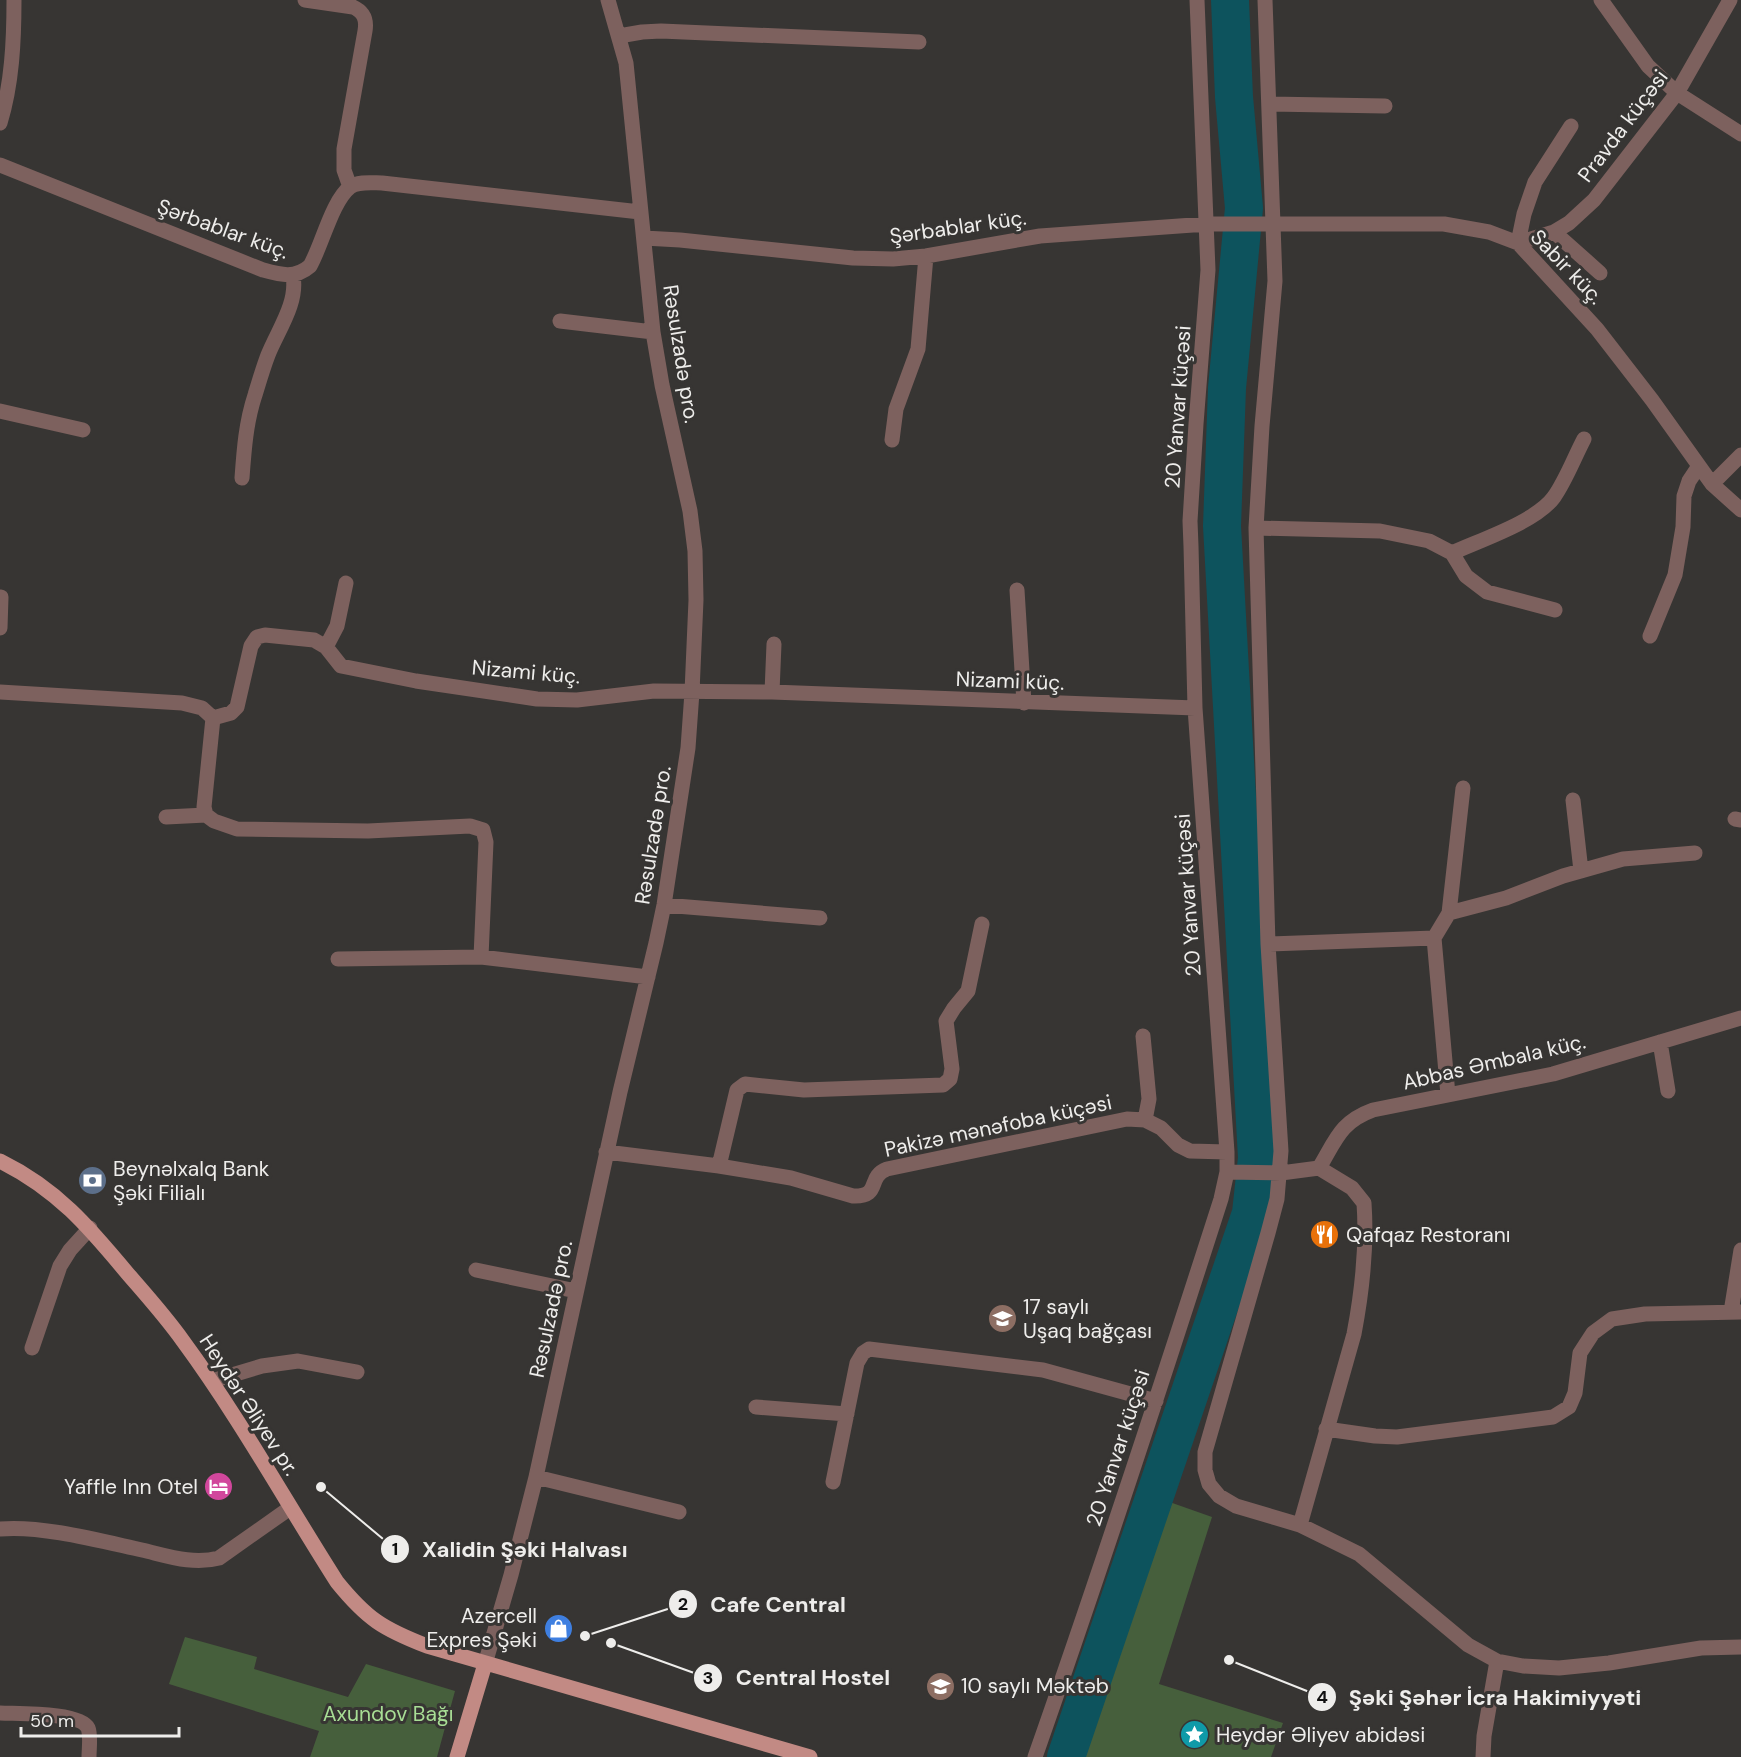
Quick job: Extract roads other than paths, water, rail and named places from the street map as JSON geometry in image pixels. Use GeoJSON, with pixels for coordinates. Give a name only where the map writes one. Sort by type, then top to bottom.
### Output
{"type":"FeatureCollection","features":[{"type":"Feature","properties":{"kind":"main road","name":"Heydər Əliyev pr."},"geometry":{"type":"LineString","coordinates":[[0,1161],[42,1184],[90,1228],[182,1339],[212,1382],[337,1582],[374,1622],[397,1635],[427,1647],[810,1757]]}},
{"type":"Feature","properties":{"kind":"main road"},"geometry":{"type":"LineString","coordinates":[[457,1757],[485,1664]]}},
{"type":"Feature","properties":{"kind":"street"},"geometry":{"type":"LineString","coordinates":[[0,123],[14,39],[14,0]]}},
{"type":"Feature","properties":{"kind":"street"},"geometry":{"type":"LineString","coordinates":[[305,0],[353,7],[360,10],[365,17],[365,31],[344,149],[344,170],[350,187],[359,184],[382,183],[640,212]]}},
{"type":"Feature","properties":{"kind":"street","name":"Rəsulzadə pro."},"geometry":{"type":"LineString","coordinates":[[485,1664],[536,1478],[606,1152],[648,977],[664,904],[688,748],[692,692],[695,551],[690,511],[662,385],[653,332],[626,63],[608,0]]}},
{"type":"Feature","properties":{"kind":"street","name":"20 Yanvar küçəsi"},"geometry":{"type":"LineString","coordinates":[[1035,1757],[1156,1401],[1221,1199],[1227,1172],[1196,708],[1190,521],[1208,293],[1197,0]]}},
{"type":"Feature","properties":{"kind":"street"},"geometry":{"type":"LineString","coordinates":[[1265,0],[1275,281],[1262,426],[1256,528],[1268,944],[1280,1115],[1281,1173],[1268,1233],[1205,1452],[1205,1470],[1209,1484],[1219,1496],[1236,1506],[1300,1525],[1323,1534],[1359,1554],[1468,1645],[1497,1661],[1523,1666],[1558,1668],[1609,1663],[1701,1648],[1741,1647]]}},
{"type":"Feature","properties":{"kind":"street"},"geometry":{"type":"LineString","coordinates":[[1601,0],[1648,66],[1677,93],[1741,134]]}},
{"type":"Feature","properties":{"kind":"street","name":"Pravda küçəsi"},"geometry":{"type":"LineString","coordinates":[[1518,243],[1554,232],[1569,223],[1594,200],[1677,93],[1731,0]]}},
{"type":"Feature","properties":{"kind":"street"},"geometry":{"type":"LineString","coordinates":[[619,36],[661,31],[919,42]]}},
{"type":"Feature","properties":{"kind":"street"},"geometry":{"type":"LineString","coordinates":[[1270,104],[1385,106]]}},
{"type":"Feature","properties":{"kind":"street"},"geometry":{"type":"LineString","coordinates":[[1518,243],[1524,214],[1535,182],[1571,126]]}},
{"type":"Feature","properties":{"kind":"street","name":"Şərbablar küç."},"geometry":{"type":"LineString","coordinates":[[0,165],[263,270],[293,276],[303,273],[310,266],[337,205],[350,187]]}},
{"type":"Feature","properties":{"kind":"street","name":"Şərbablar küç."},"geometry":{"type":"LineString","coordinates":[[644,238],[853,258],[893,259],[926,256],[1040,236],[1207,224]]}},
{"type":"Feature","properties":{"kind":"street","name":"Sabir küç."},"geometry":{"type":"LineString","coordinates":[[1207,224],[1444,224],[1490,232],[1518,243],[1597,329],[1652,400],[1712,484],[1741,510]]}},
{"type":"Feature","properties":{"kind":"street"},"geometry":{"type":"LineString","coordinates":[[1554,232],[1600,273]]}},
{"type":"Feature","properties":{"kind":"street"},"geometry":{"type":"LineString","coordinates":[[892,440],[896,409],[918,349],[926,256]]}},
{"type":"Feature","properties":{"kind":"street"},"geometry":{"type":"LineString","coordinates":[[242,478],[245,438],[254,397],[267,356],[291,302],[295,288],[293,276]]}},
{"type":"Feature","properties":{"kind":"street"},"geometry":{"type":"LineString","coordinates":[[560,321],[653,332]]}},
{"type":"Feature","properties":{"kind":"street"},"geometry":{"type":"LineString","coordinates":[[0,411],[83,430]]}},
{"type":"Feature","properties":{"kind":"street"},"geometry":{"type":"LineString","coordinates":[[1452,553],[1542,510],[1553,498],[1584,440]]}},
{"type":"Feature","properties":{"kind":"street"},"geometry":{"type":"LineString","coordinates":[[1712,484],[1741,455]]}},
{"type":"Feature","properties":{"kind":"street"},"geometry":{"type":"LineString","coordinates":[[1650,636],[1675,575],[1683,526],[1684,496],[1699,466]]}},
{"type":"Feature","properties":{"kind":"street"},"geometry":{"type":"LineString","coordinates":[[1256,528],[1380,531],[1429,541],[1452,553],[1466,576],[1487,592],[1555,610]]}},
{"type":"Feature","properties":{"kind":"street"},"geometry":{"type":"LineString","coordinates":[[326,647],[337,626],[346,583]]}},
{"type":"Feature","properties":{"kind":"street"},"geometry":{"type":"LineString","coordinates":[[1017,590],[1024,703]]}},
{"type":"Feature","properties":{"kind":"street"},"geometry":{"type":"LineString","coordinates":[[0,628],[1,597]]}},
{"type":"Feature","properties":{"kind":"street","name":"Nizami küç."},"geometry":{"type":"LineString","coordinates":[[213,718],[231,714],[237,707],[251,645],[257,637],[265,635],[315,640],[326,647],[341,666],[416,681],[537,699],[577,700],[654,691],[772,692],[1196,708]]}},
{"type":"Feature","properties":{"kind":"street"},"geometry":{"type":"LineString","coordinates":[[772,692],[774,644]]}},
{"type":"Feature","properties":{"kind":"street"},"geometry":{"type":"LineString","coordinates":[[0,692],[182,703],[202,708],[213,718],[204,807],[206,815],[214,821],[237,829],[368,831],[470,826],[483,830],[486,842],[481,957]]}},
{"type":"Feature","properties":{"kind":"street"},"geometry":{"type":"LineString","coordinates":[[1448,1095],[1434,938],[1449,913],[1463,788]]}},
{"type":"Feature","properties":{"kind":"street"},"geometry":{"type":"LineString","coordinates":[[1573,800],[1581,871]]}},
{"type":"Feature","properties":{"kind":"street"},"geometry":{"type":"LineString","coordinates":[[166,817],[206,815]]}},
{"type":"Feature","properties":{"kind":"street"},"geometry":{"type":"LineString","coordinates":[[1449,913],[1506,898],[1581,871],[1623,859],[1695,853]]}},
{"type":"Feature","properties":{"kind":"street"},"geometry":{"type":"LineString","coordinates":[[664,904],[820,918]]}},
{"type":"Feature","properties":{"kind":"street"},"geometry":{"type":"LineString","coordinates":[[719,1166],[737,1090],[744,1084],[804,1090],[943,1085],[950,1079],[952,1069],[946,1021],[968,991],[982,924]]}},
{"type":"Feature","properties":{"kind":"street"},"geometry":{"type":"LineString","coordinates":[[1268,944],[1434,938]]}},
{"type":"Feature","properties":{"kind":"street"},"geometry":{"type":"LineString","coordinates":[[338,959],[481,957],[648,977]]}},
{"type":"Feature","properties":{"kind":"street","name":"Abbas Əmbala küç."},"geometry":{"type":"LineString","coordinates":[[1319,1168],[1346,1125],[1356,1116],[1372,1110],[1553,1074],[1741,1018]]}},
{"type":"Feature","properties":{"kind":"street"},"geometry":{"type":"LineString","coordinates":[[1143,1036],[1149,1099],[1145,1120]]}},
{"type":"Feature","properties":{"kind":"street"},"geometry":{"type":"LineString","coordinates":[[1660,1042],[1668,1091]]}},
{"type":"Feature","properties":{"kind":"street","name":"Pakizə mənəfoba küçəsi"},"geometry":{"type":"LineString","coordinates":[[606,1152],[719,1166],[791,1178],[853,1196],[864,1197],[870,1192],[876,1176],[887,1169],[1127,1119],[1145,1120],[1161,1128],[1178,1145],[1190,1151],[1227,1152]]}},
{"type":"Feature","properties":{"kind":"street"},"geometry":{"type":"LineString","coordinates":[[1227,1172],[1281,1173],[1319,1168],[1352,1188],[1364,1203],[1359,1305],[1354,1334],[1300,1525]]}},
{"type":"Feature","properties":{"kind":"street"},"geometry":{"type":"LineString","coordinates":[[32,1348],[60,1266],[69,1250],[90,1228]]}},
{"type":"Feature","properties":{"kind":"street"},"geometry":{"type":"LineString","coordinates":[[1326,1430],[1397,1437],[1553,1417],[1569,1407],[1575,1393],[1580,1353],[1593,1333],[1611,1319],[1645,1314],[1736,1312],[1741,1250]]}},
{"type":"Feature","properties":{"kind":"street"},"geometry":{"type":"LineString","coordinates":[[476,1270],[576,1291]]}},
{"type":"Feature","properties":{"kind":"street"},"geometry":{"type":"LineString","coordinates":[[833,1482],[857,1363],[863,1353],[869,1349],[1043,1370],[1156,1401]]}},
{"type":"Feature","properties":{"kind":"street"},"geometry":{"type":"LineString","coordinates":[[212,1382],[262,1366],[298,1361],[357,1372]]}},
{"type":"Feature","properties":{"kind":"street"},"geometry":{"type":"LineString","coordinates":[[756,1407],[847,1414]]}},
{"type":"Feature","properties":{"kind":"street"},"geometry":{"type":"LineString","coordinates":[[536,1478],[679,1512]]}},
{"type":"Feature","properties":{"kind":"street"},"geometry":{"type":"LineString","coordinates":[[0,1529],[16,1528],[95,1539],[190,1561],[207,1562],[219,1558],[290,1508]]}},
{"type":"Feature","properties":{"kind":"street"},"geometry":{"type":"LineString","coordinates":[[1483,1757],[1484,1736],[1497,1661]]}},
{"type":"Feature","properties":{"kind":"street"},"geometry":{"type":"LineString","coordinates":[[0,1713],[71,1718],[83,1722],[89,1730],[88,1757]]}},
{"type":"Feature","properties":{"kind":"waterway"},"geometry":{"type":"LineString","coordinates":[[1066,1757],[1251,1213],[1257,1158],[1222,526],[1227,388],[1244,208],[1234,97],[1230,0]]}},
{"type":"Feature","properties":{"kind":"place","name":"Beynəlxalq Bank Şəki Filialı"},"geometry":{"type":"Point","coordinates":[92,1181]}},
{"type":"Feature","properties":{"kind":"place","name":"Qafqaz Restoranı"},"geometry":{"type":"Point","coordinates":[1325,1235]}},
{"type":"Feature","properties":{"kind":"place","name":"17 saylı Uşaq bağçası"},"geometry":{"type":"Point","coordinates":[1002,1319]}},
{"type":"Feature","properties":{"kind":"place","name":"Yaffle Inn Otel"},"geometry":{"type":"Point","coordinates":[219,1487]}},
{"type":"Feature","properties":{"kind":"place","name":"Xalidin Şəki Halvası"},"geometry":{"type":"Point","coordinates":[321,1487]}},
{"type":"Feature","properties":{"kind":"place","name":"Azercell Expres Şəki"},"geometry":{"type":"Point","coordinates":[558,1628]}},
{"type":"Feature","properties":{"kind":"place","name":"Cafe Central"},"geometry":{"type":"Point","coordinates":[585,1636]}},
{"type":"Feature","properties":{"kind":"place","name":"Central Hostel"},"geometry":{"type":"Point","coordinates":[611,1643]}},
{"type":"Feature","properties":{"kind":"place","name":"Şəki Şəhər İcra Hakimiyyəti"},"geometry":{"type":"Point","coordinates":[1229,1660]}},
{"type":"Feature","properties":{"kind":"place","name":"10 saylı Məktəb"},"geometry":{"type":"Point","coordinates":[940,1686]}},
{"type":"Feature","properties":{"kind":"place","name":"Heydər Əliyev abidəsi"},"geometry":{"type":"Point","coordinates":[1195,1735]}},
{"type":"Feature","properties":{"kind":"park label","name":"Axundov Bağı"},"geometry":{"type":"Point","coordinates":[388,1714]}}]}
